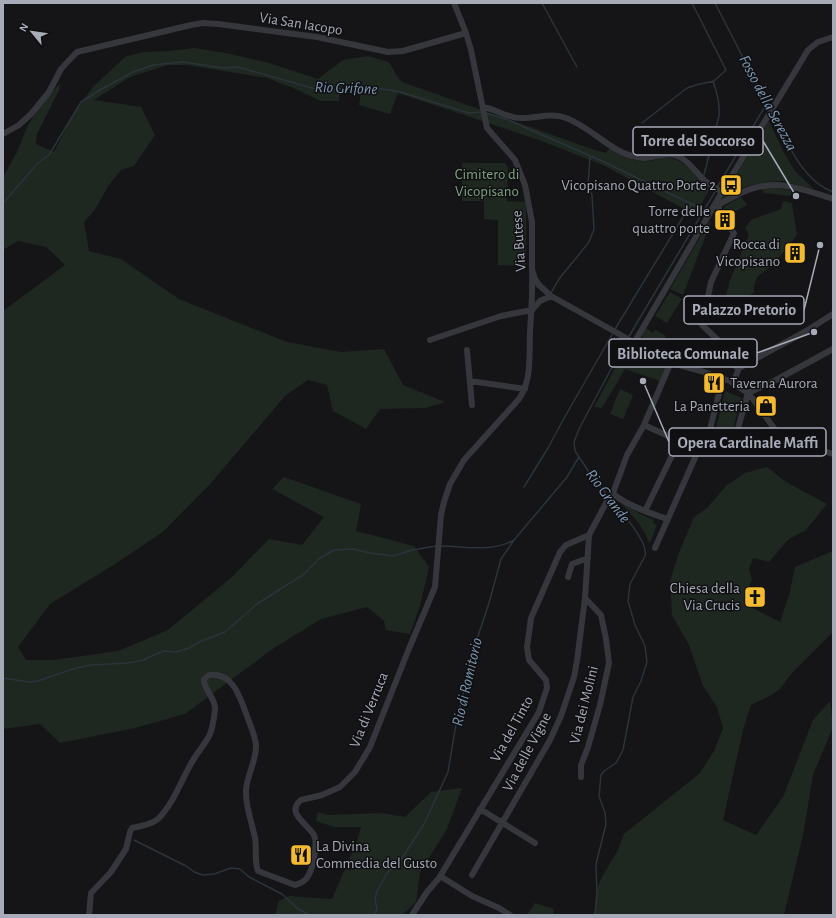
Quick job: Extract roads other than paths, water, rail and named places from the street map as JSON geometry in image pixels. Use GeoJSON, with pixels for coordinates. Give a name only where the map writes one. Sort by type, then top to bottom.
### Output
{"type":"FeatureCollection","features":[{"type":"Feature","properties":{"kind":"street","name":"Via Butese"},"geometry":{"type":"LineString","coordinates":[[454,3],[466,33],[488,130],[515,160],[525,185],[532,222],[532,269],[535,279],[551,296],[632,342],[672,362],[723,378],[733,383],[748,393],[758,404],[776,431]]}},
{"type":"Feature","properties":{"kind":"street","name":"Via San Iacopo"},"geometry":{"type":"LineString","coordinates":[[3,134],[19,125],[31,114],[49,92],[61,69],[77,52],[191,25],[203,23],[218,24],[317,37],[388,52],[403,51],[466,33]]}},
{"type":"Feature","properties":{"kind":"street"},"geometry":{"type":"LineString","coordinates":[[632,342],[717,204],[720,191],[766,121],[808,50],[814,44],[830,38]]}},
{"type":"Feature","properties":{"kind":"street"},"geometry":{"type":"LineString","coordinates":[[483,107],[521,119],[554,116],[564,117],[626,154],[644,158],[670,154],[680,157],[706,181],[720,191]]}},
{"type":"Feature","properties":{"kind":"street"},"geometry":{"type":"LineString","coordinates":[[717,204],[756,186],[766,184],[791,186],[833,199]]}},
{"type":"Feature","properties":{"kind":"street"},"geometry":{"type":"LineString","coordinates":[[690,367],[700,355],[710,353],[720,342],[702,325],[710,282],[734,233],[725,221],[717,204]]}},
{"type":"Feature","properties":{"kind":"street","name":"Via di Verruca"},"geometry":{"type":"LineString","coordinates":[[89,915],[91,893],[111,872],[126,849],[132,828],[152,823],[158,819],[171,801],[194,758],[209,736],[215,708],[214,701],[204,683],[204,679],[209,675],[219,675],[223,677],[236,689],[250,724],[256,745],[246,790],[247,804],[255,839],[256,866],[258,872],[295,885],[304,881],[312,868],[316,844],[313,833],[297,815],[296,807],[298,802],[328,793],[346,782],[355,772],[370,747],[408,651],[436,586],[440,528],[444,502],[453,477],[464,460],[509,411],[525,389],[529,373],[533,294],[532,269]]}},
{"type":"Feature","properties":{"kind":"street"},"geometry":{"type":"LineString","coordinates":[[533,294],[544,290]]}},
{"type":"Feature","properties":{"kind":"street"},"geometry":{"type":"LineString","coordinates":[[430,340],[501,316],[532,310],[540,301],[544,290]]}},
{"type":"Feature","properties":{"kind":"street"},"geometry":{"type":"LineString","coordinates":[[540,301],[551,296]]}},
{"type":"Feature","properties":{"kind":"street"},"geometry":{"type":"LineString","coordinates":[[733,383],[739,368],[808,330],[833,314]]}},
{"type":"Feature","properties":{"kind":"street"},"geometry":{"type":"LineString","coordinates":[[735,439],[748,393],[776,380],[833,349]]}},
{"type":"Feature","properties":{"kind":"street"},"geometry":{"type":"LineString","coordinates":[[466,350],[472,405]]}},
{"type":"Feature","properties":{"kind":"street"},"geometry":{"type":"LineString","coordinates":[[710,353],[739,368]]}},
{"type":"Feature","properties":{"kind":"street"},"geometry":{"type":"LineString","coordinates":[[589,535],[606,502],[613,494],[627,455],[644,425],[672,362]]}},
{"type":"Feature","properties":{"kind":"street"},"geometry":{"type":"LineString","coordinates":[[655,548],[698,451],[709,433],[723,378]]}},
{"type":"Feature","properties":{"kind":"street"},"geometry":{"type":"LineString","coordinates":[[470,381],[525,389]]}},
{"type":"Feature","properties":{"kind":"street"},"geometry":{"type":"LineString","coordinates":[[644,425],[698,451]]}},
{"type":"Feature","properties":{"kind":"street"},"geometry":{"type":"LineString","coordinates":[[709,433],[735,439],[758,439],[776,431],[792,441],[833,454]]}},
{"type":"Feature","properties":{"kind":"street"},"geometry":{"type":"LineString","coordinates":[[645,511],[679,441]]}},
{"type":"Feature","properties":{"kind":"street"},"geometry":{"type":"LineString","coordinates":[[613,494],[645,511],[667,519]]}},
{"type":"Feature","properties":{"kind":"street","name":"Via delle Vigne"},"geometry":{"type":"LineString","coordinates":[[472,876],[550,740],[570,691],[577,661],[585,598],[589,535]]}},
{"type":"Feature","properties":{"kind":"street","name":"Via del Tinto"},"geometry":{"type":"LineString","coordinates":[[412,915],[427,892],[440,876],[539,712],[547,688],[546,680],[529,660],[527,647],[531,618],[560,552],[566,544],[589,535]]}},
{"type":"Feature","properties":{"kind":"street"},"geometry":{"type":"LineString","coordinates":[[568,577],[572,564],[588,558]]}},
{"type":"Feature","properties":{"kind":"street","name":"Via dei Molini"},"geometry":{"type":"LineString","coordinates":[[581,777],[581,765],[588,747],[600,705],[609,662],[601,616],[585,598]]}},
{"type":"Feature","properties":{"kind":"street"},"geometry":{"type":"LineString","coordinates":[[480,809],[535,843]]}},
{"type":"Feature","properties":{"kind":"street"},"geometry":{"type":"LineString","coordinates":[[440,876],[472,896],[499,908],[510,915]]}},
{"type":"Feature","properties":{"kind":"waterway"},"geometry":{"type":"LineString","coordinates":[[542,3],[577,67]]}},
{"type":"Feature","properties":{"kind":"waterway"},"geometry":{"type":"LineString","coordinates":[[642,123],[687,88],[714,81],[726,70],[692,3]]}},
{"type":"Feature","properties":{"kind":"waterway","name":"Fosso della Serezza"},"geometry":{"type":"LineString","coordinates":[[715,3],[770,110]]}},
{"type":"Feature","properties":{"kind":"waterway","name":"Rio Grifone"},"geometry":{"type":"LineString","coordinates":[[3,203],[38,163],[49,155],[81,102],[133,72],[153,65],[183,62],[223,68],[238,67],[319,90],[334,90],[353,86],[384,89],[400,92],[469,113],[482,112]]}},
{"type":"Feature","properties":{"kind":"waterway"},"geometry":{"type":"LineString","coordinates":[[704,175],[719,116],[718,98],[713,81]]}},
{"type":"Feature","properties":{"kind":"waterway","name":"Rio Grande"},"geometry":{"type":"LineString","coordinates":[[718,186],[767,103]]}},
{"type":"Feature","properties":{"kind":"waterway","name":"Rio Grifone"},"geometry":{"type":"LineString","coordinates":[[485,113],[506,119],[602,161],[704,210]]}},
{"type":"Feature","properties":{"kind":"waterway","name":"Fosso della Serezza"},"geometry":{"type":"LineString","coordinates":[[772,113],[789,147],[804,169],[812,179],[833,192]]}},
{"type":"Feature","properties":{"kind":"waterway"},"geometry":{"type":"LineString","coordinates":[[551,293],[559,279],[589,242],[594,229],[592,195],[588,187],[590,156]]}},
{"type":"Feature","properties":{"kind":"waterway","name":"Rio Grande"},"geometry":{"type":"LineString","coordinates":[[628,338],[716,190]]}},
{"type":"Feature","properties":{"kind":"waterway"},"geometry":{"type":"LineString","coordinates":[[615,329],[691,204]]}},
{"type":"Feature","properties":{"kind":"waterway"},"geometry":{"type":"LineString","coordinates":[[524,487],[548,448],[613,333]]}},
{"type":"Feature","properties":{"kind":"waterway","name":"Rio Grande"},"geometry":{"type":"LineString","coordinates":[[608,496],[593,478],[575,451],[574,442],[579,429],[626,341]]}},
{"type":"Feature","properties":{"kind":"waterway","name":"Rio di Romitorio"},"geometry":{"type":"LineString","coordinates":[[373,915],[377,910],[375,898],[377,891],[387,873],[404,855],[424,824],[448,772],[456,724],[474,648],[489,603],[501,559],[514,540],[567,477],[579,457]]}},
{"type":"Feature","properties":{"kind":"waterway","name":"Rio Grande"},"geometry":{"type":"LineString","coordinates":[[595,915],[597,895],[596,864],[606,824],[605,813],[599,796],[601,775],[604,771],[616,763],[623,750],[633,697],[641,681],[647,662],[645,646],[635,625],[628,601],[630,584],[645,556],[645,550],[643,543],[633,527],[611,500]]}},
{"type":"Feature","properties":{"kind":"waterway"},"geometry":{"type":"LineString","coordinates":[[440,546],[487,548],[505,544],[514,540]]}},
{"type":"Feature","properties":{"kind":"waterway"},"geometry":{"type":"LineString","coordinates":[[3,678],[29,682],[38,681],[90,665],[128,663],[143,660],[165,651],[176,652],[189,648],[199,642],[225,632],[257,604],[304,574],[320,558],[334,550],[353,549],[393,556],[412,550],[436,546]]}},
{"type":"Feature","properties":{"kind":"waterway"},"geometry":{"type":"LineString","coordinates":[[134,840],[186,866],[194,872],[203,875],[214,874],[231,868],[240,869],[249,877],[282,894],[297,908],[309,915]]}},
{"type":"Feature","properties":{"kind":"place","name":"Vicopisano Quattro Porte 2"},"geometry":{"type":"Point","coordinates":[731,185]}},
{"type":"Feature","properties":{"kind":"place","name":"Torre del Soccorso"},"geometry":{"type":"Point","coordinates":[796,196]}},
{"type":"Feature","properties":{"kind":"place","name":"Torre delle quattro porte"},"geometry":{"type":"Point","coordinates":[725,220]}},
{"type":"Feature","properties":{"kind":"place","name":"Palazzo Pretorio"},"geometry":{"type":"Point","coordinates":[820,245]}},
{"type":"Feature","properties":{"kind":"place","name":"Rocca di Vicopisano"},"geometry":{"type":"Point","coordinates":[795,253]}},
{"type":"Feature","properties":{"kind":"place","name":"Biblioteca Comunale"},"geometry":{"type":"Point","coordinates":[814,332]}},
{"type":"Feature","properties":{"kind":"place","name":"Opera Cardinale Maffi"},"geometry":{"type":"Point","coordinates":[643,381]}},
{"type":"Feature","properties":{"kind":"place","name":"Taverna Aurora"},"geometry":{"type":"Point","coordinates":[714,383]}},
{"type":"Feature","properties":{"kind":"place","name":"La Panetteria"},"geometry":{"type":"Point","coordinates":[766,406]}},
{"type":"Feature","properties":{"kind":"place","name":"Chiesa della Via Crucis"},"geometry":{"type":"Point","coordinates":[755,597]}},
{"type":"Feature","properties":{"kind":"place","name":"La Divina Commedia del Gusto"},"geometry":{"type":"Point","coordinates":[301,855]}},
{"type":"Feature","properties":{"kind":"park label","name":"Cimitero di Vicopisano"},"geometry":{"type":"Point","coordinates":[487,182]}}]}
